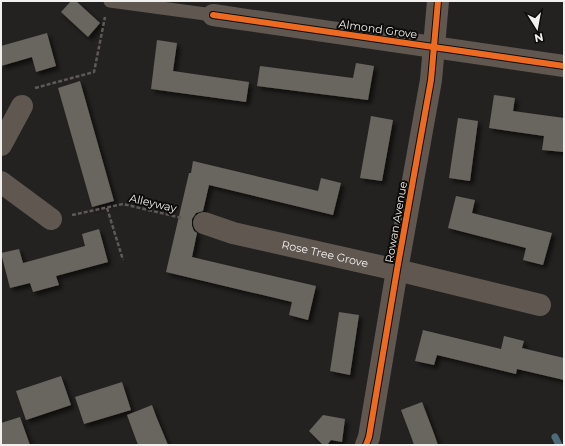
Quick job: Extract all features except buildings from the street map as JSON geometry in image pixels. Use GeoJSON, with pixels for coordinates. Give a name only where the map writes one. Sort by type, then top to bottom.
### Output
{"type":"FeatureCollection","features":[{"type":"Feature","properties":{"kind":"street","name":"Rowan Avenue"},"geometry":{"type":"LineString","coordinates":[[366,445],[369,437],[380,380],[397,270],[431,80],[438,1]]}},
{"type":"Feature","properties":{"kind":"street","name":"Almond Grove"},"geometry":{"type":"LineString","coordinates":[[213,15],[564,66]]}},
{"type":"Feature","properties":{"kind":"street"},"geometry":{"type":"LineString","coordinates":[[1,145],[22,106]]}},
{"type":"Feature","properties":{"kind":"street"},"geometry":{"type":"LineString","coordinates":[[1,182],[50,219]]}},
{"type":"Feature","properties":{"kind":"street","name":"Rose Tree Grove"},"geometry":{"type":"LineString","coordinates":[[204,223],[233,233],[397,270],[540,305]]}},
{"type":"Feature","properties":{"kind":"lane"},"geometry":{"type":"LineString","coordinates":[[110,1],[213,15]]}},
{"type":"Feature","properties":{"kind":"path"},"geometry":{"type":"LineString","coordinates":[[22,106],[34,88],[94,72],[106,15]]}},
{"type":"Feature","properties":{"kind":"path"},"geometry":{"type":"LineString","coordinates":[[107,208],[123,260]]}},
{"type":"Feature","properties":{"kind":"waterway"},"geometry":{"type":"LineString","coordinates":[[555,437],[559,445]]}},
{"type":"Feature","properties":{"kind":"cycle path"},"geometry":{"type":"LineString","coordinates":[[366,445],[369,437],[431,80],[438,1]]}},
{"type":"Feature","properties":{"kind":"cycle path"},"geometry":{"type":"LineString","coordinates":[[213,15],[564,66]]}}]}
